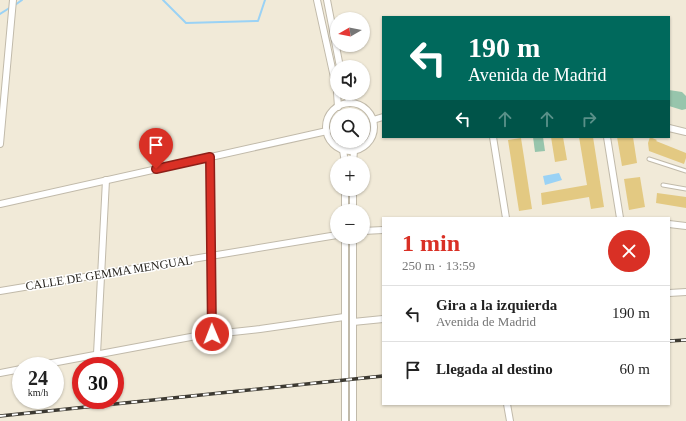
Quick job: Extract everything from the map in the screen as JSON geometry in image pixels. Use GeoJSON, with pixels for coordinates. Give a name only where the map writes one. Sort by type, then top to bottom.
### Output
{"type":"FeatureCollection","features":[{"type":"Feature","properties":{"kind":"street"},"geometry":{"type":"LineString","coordinates":[[0,144],[13,0]]}},
{"type":"Feature","properties":{"kind":"street"},"geometry":{"type":"LineString","coordinates":[[317,0],[330,60]]}},
{"type":"Feature","properties":{"kind":"street"},"geometry":{"type":"LineString","coordinates":[[327,0],[339,60]]}},
{"type":"Feature","properties":{"kind":"street"},"geometry":{"type":"LineString","coordinates":[[338,100],[338,107]]}},
{"type":"Feature","properties":{"kind":"street"},"geometry":{"type":"LineString","coordinates":[[349,100],[350,104]]}},
{"type":"Feature","properties":{"kind":"street"},"geometry":{"type":"LineString","coordinates":[[350,104],[357,104],[363,107],[373,120],[373,132],[371,139],[367,144],[354,151],[343,150],[332,143],[327,131],[329,117],[333,111],[338,107],[350,104]]}},
{"type":"Feature","properties":{"kind":"street"},"geometry":{"type":"LineString","coordinates":[[373,120],[382,117]]}},
{"type":"Feature","properties":{"kind":"street"},"geometry":{"type":"LineString","coordinates":[[670,128],[686,132]]}},
{"type":"Feature","properties":{"kind":"street"},"geometry":{"type":"LineString","coordinates":[[0,204],[327,131]]}},
{"type":"Feature","properties":{"kind":"street"},"geometry":{"type":"LineString","coordinates":[[493,138],[506,217]]}},
{"type":"Feature","properties":{"kind":"street"},"geometry":{"type":"LineString","coordinates":[[607,138],[620,217]]}},
{"type":"Feature","properties":{"kind":"street"},"geometry":{"type":"LineString","coordinates":[[343,150],[344,156]]}},
{"type":"Feature","properties":{"kind":"street"},"geometry":{"type":"LineString","coordinates":[[354,151],[354,156]]}},
{"type":"Feature","properties":{"kind":"street"},"geometry":{"type":"LineString","coordinates":[[210,157],[212,334]]}},
{"type":"Feature","properties":{"kind":"street"},"geometry":{"type":"LineString","coordinates":[[97,354],[106,180]]}},
{"type":"Feature","properties":{"kind":"street"},"geometry":{"type":"LineString","coordinates":[[670,224],[686,226]]}},
{"type":"Feature","properties":{"kind":"street"},"geometry":{"type":"LineString","coordinates":[[370,231],[382,230]]}},
{"type":"Feature","properties":{"kind":"street","name":"CALLE DE GEMMA MENGUAL"},"geometry":{"type":"LineString","coordinates":[[0,291],[330,236]]}},
{"type":"Feature","properties":{"kind":"street"},"geometry":{"type":"LineString","coordinates":[[345,244],[345,421]]}},
{"type":"Feature","properties":{"kind":"street"},"geometry":{"type":"LineString","coordinates":[[353,244],[353,421]]}},
{"type":"Feature","properties":{"kind":"street"},"geometry":{"type":"LineString","coordinates":[[670,293],[686,292]]}},
{"type":"Feature","properties":{"kind":"street"},"geometry":{"type":"LineString","coordinates":[[64,360],[212,334],[344,317]]}},
{"type":"Feature","properties":{"kind":"street"},"geometry":{"type":"LineString","coordinates":[[353,322],[382,319]]}},
{"type":"Feature","properties":{"kind":"street"},"geometry":{"type":"LineString","coordinates":[[0,373],[12,371]]}},
{"type":"Feature","properties":{"kind":"street"},"geometry":{"type":"LineString","coordinates":[[507,405],[510,421]]}},
{"type":"Feature","properties":{"kind":"lane"},"geometry":{"type":"LineString","coordinates":[[649,159],[686,171]]}},
{"type":"Feature","properties":{"kind":"lane"},"geometry":{"type":"LineString","coordinates":[[663,185],[686,189]]}},
{"type":"Feature","properties":{"kind":"green space"},"geometry":{"type":"Polygon","coordinates":[[[670,90],[682,92],[686,96],[686,109],[682,110],[670,106],[670,90]]]}},
{"type":"Feature","properties":{"kind":"green space"},"geometry":{"type":"Polygon","coordinates":[[[533,138],[543,138],[545,151],[535,152],[533,138]]]}},
{"type":"Feature","properties":{"kind":"water"},"geometry":{"type":"Polygon","coordinates":[[[559,173],[562,180],[545,185],[543,176],[559,173]]]}},
{"type":"Feature","properties":{"kind":"building"},"geometry":{"type":"Polygon","coordinates":[[[521,138],[532,209],[519,211],[508,140],[521,138]]]}},
{"type":"Feature","properties":{"kind":"building"},"geometry":{"type":"Polygon","coordinates":[[[551,138],[563,138],[567,160],[555,162],[551,138]]]}},
{"type":"Feature","properties":{"kind":"building"},"geometry":{"type":"Polygon","coordinates":[[[579,138],[593,138],[604,207],[591,209],[589,197],[542,205],[541,193],[587,185],[579,138]]]}},
{"type":"Feature","properties":{"kind":"building"},"geometry":{"type":"Polygon","coordinates":[[[617,138],[633,138],[637,163],[622,166],[617,138]]]}},
{"type":"Feature","properties":{"kind":"building"},"geometry":{"type":"Polygon","coordinates":[[[650,138],[652,138],[657,140],[656,141],[686,153],[684,164],[649,151],[648,143],[650,138]]]}},
{"type":"Feature","properties":{"kind":"building"},"geometry":{"type":"Polygon","coordinates":[[[640,177],[645,207],[629,210],[624,179],[640,177]]]}},
{"type":"Feature","properties":{"kind":"building"},"geometry":{"type":"Polygon","coordinates":[[[657,193],[686,197],[686,208],[656,203],[657,193]]]}},
{"type":"Feature","properties":{"kind":"waterway"},"geometry":{"type":"LineString","coordinates":[[15,5],[22,0]]}},
{"type":"Feature","properties":{"kind":"waterway"},"geometry":{"type":"LineString","coordinates":[[163,0],[186,23],[258,21],[265,0]]}},
{"type":"Feature","properties":{"kind":"waterway"},"geometry":{"type":"LineString","coordinates":[[0,14],[11,7]]}},
{"type":"Feature","properties":{"kind":"railway"},"geometry":{"type":"LineString","coordinates":[[670,341],[686,340]]}},
{"type":"Feature","properties":{"kind":"railway"},"geometry":{"type":"LineString","coordinates":[[0,416],[382,376]]}},
{"type":"Feature","properties":{"kind":"route"},"geometry":{"type":"LineString","coordinates":[[156,169],[210,157],[212,334]]}}]}
